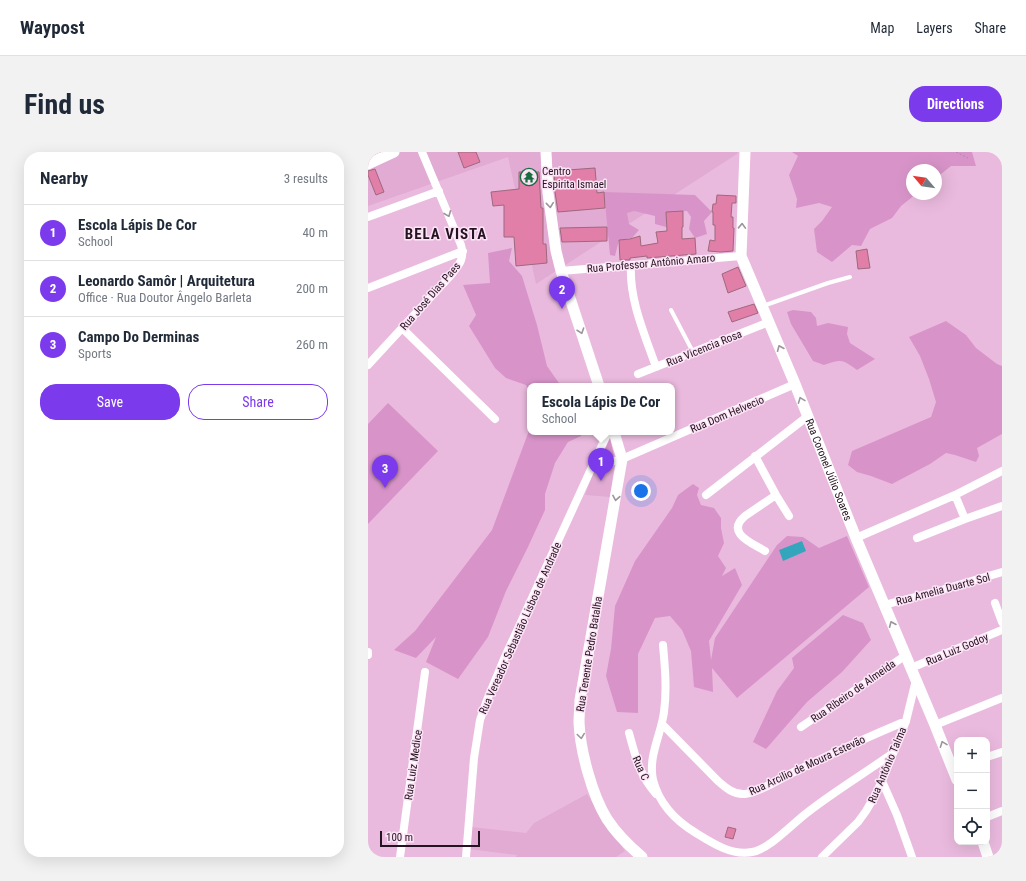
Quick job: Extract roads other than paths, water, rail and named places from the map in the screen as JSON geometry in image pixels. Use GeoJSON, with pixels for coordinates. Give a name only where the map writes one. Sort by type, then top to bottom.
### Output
{"type":"FeatureCollection","features":[{"type":"Feature","properties":{"kind":"street"},"geometry":{"type":"LineString","coordinates":[[368,164],[394,152]]}},
{"type":"Feature","properties":{"kind":"street","name":"Rua José Dias Paes"},"geometry":{"type":"LineString","coordinates":[[368,365],[456,268],[462,258],[463,251],[422,152]]}},
{"type":"Feature","properties":{"kind":"street"},"geometry":{"type":"LineString","coordinates":[[546,152],[548,193],[556,251],[561,271],[598,383]]}},
{"type":"Feature","properties":{"kind":"street","name":"Rua Coronel Júlio Soares"},"geometry":{"type":"LineString","coordinates":[[745,152],[741,256],[795,384],[856,538],[954,768]]}},
{"type":"Feature","properties":{"kind":"street"},"geometry":{"type":"LineString","coordinates":[[368,216],[438,191]]}},
{"type":"Feature","properties":{"kind":"street"},"geometry":{"type":"LineString","coordinates":[[368,288],[463,251]]}},
{"type":"Feature","properties":{"kind":"street","name":"Rua Professor Antônio Amaro"},"geometry":{"type":"LineString","coordinates":[[561,271],[741,256]]}},
{"type":"Feature","properties":{"kind":"street"},"geometry":{"type":"LineString","coordinates":[[631,265],[631,279],[634,298],[656,367]]}},
{"type":"Feature","properties":{"kind":"street","name":"Rua Vicencia Rosa"},"geometry":{"type":"LineString","coordinates":[[638,374],[769,322]]}},
{"type":"Feature","properties":{"kind":"street"},"geometry":{"type":"LineString","coordinates":[[402,328],[495,419]]}},
{"type":"Feature","properties":{"kind":"street","name":"Rua Dom Helvecio"},"geometry":{"type":"LineString","coordinates":[[592,467],[622,459],[795,384]]}},
{"type":"Feature","properties":{"kind":"street"},"geometry":{"type":"LineString","coordinates":[[706,495],[808,416]]}},
{"type":"Feature","properties":{"kind":"street","name":"Rua Vereador Sebastião Lisboa de Andrade"},"geometry":{"type":"LineString","coordinates":[[466,857],[474,758],[480,720],[504,659],[607,435]]}},
{"type":"Feature","properties":{"kind":"street"},"geometry":{"type":"LineString","coordinates":[[615,435],[622,459]]}},
{"type":"Feature","properties":{"kind":"street"},"geometry":{"type":"LineString","coordinates":[[755,456],[789,516]]}},
{"type":"Feature","properties":{"kind":"street","name":"Rua Tenente Pedro Batalha"},"geometry":{"type":"LineString","coordinates":[[622,459],[582,685],[579,723],[583,751],[590,779],[599,805],[607,819],[621,837],[642,857]]}},
{"type":"Feature","properties":{"kind":"street"},"geometry":{"type":"LineString","coordinates":[[856,538],[955,495],[1002,471]]}},
{"type":"Feature","properties":{"kind":"street"},"geometry":{"type":"LineString","coordinates":[[765,551],[746,540],[737,528],[738,524],[745,516],[776,495]]}},
{"type":"Feature","properties":{"kind":"street"},"geometry":{"type":"LineString","coordinates":[[955,495],[965,519]]}},
{"type":"Feature","properties":{"kind":"street"},"geometry":{"type":"LineString","coordinates":[[917,538],[1002,506]]}},
{"type":"Feature","properties":{"kind":"street","name":"Rua Amelia Duarte Sol"},"geometry":{"type":"LineString","coordinates":[[884,605],[1002,572]]}},
{"type":"Feature","properties":{"kind":"street"},"geometry":{"type":"LineString","coordinates":[[995,603],[1002,622]]}},
{"type":"Feature","properties":{"kind":"street","name":"Rua Luiz Godoy"},"geometry":{"type":"LineString","coordinates":[[911,668],[1002,630]]}},
{"type":"Feature","properties":{"kind":"street"},"geometry":{"type":"LineString","coordinates":[[663,645],[666,696],[662,724],[652,765],[653,780],[661,800],[672,815],[686,827],[725,849],[752,853],[762,849],[824,800],[893,753]]}},
{"type":"Feature","properties":{"kind":"street","name":"Rua Ribeiro de Almeida"},"geometry":{"type":"LineString","coordinates":[[801,727],[906,655]]}},
{"type":"Feature","properties":{"kind":"street","name":"Rua Luiz Medice"},"geometry":{"type":"LineString","coordinates":[[400,857],[425,672]]}},
{"type":"Feature","properties":{"kind":"street","name":"Rua Antônio Talma"},"geometry":{"type":"LineString","coordinates":[[822,857],[858,822],[866,811],[882,781],[906,721],[916,680]]}},
{"type":"Feature","properties":{"kind":"street"},"geometry":{"type":"LineString","coordinates":[[935,725],[1002,698]]}},
{"type":"Feature","properties":{"kind":"street","name":"Rua Arcilio de Moura Estevão"},"geometry":{"type":"LineString","coordinates":[[662,724],[727,789],[736,793],[745,794],[754,792],[813,763],[906,721]]}},
{"type":"Feature","properties":{"kind":"street","name":"Rua C"},"geometry":{"type":"LineString","coordinates":[[629,733],[642,774],[650,787],[661,800]]}},
{"type":"Feature","properties":{"kind":"street"},"geometry":{"type":"LineString","coordinates":[[990,756],[1002,752]]}},
{"type":"Feature","properties":{"kind":"street"},"geometry":{"type":"LineString","coordinates":[[882,781],[897,815],[912,857]]}},
{"type":"Feature","properties":{"kind":"street"},"geometry":{"type":"LineString","coordinates":[[990,816],[1002,811]]}},
{"type":"Feature","properties":{"kind":"street"},"geometry":{"type":"LineString","coordinates":[[984,845],[988,857]]}},
{"type":"Feature","properties":{"kind":"lane"},"geometry":{"type":"LineString","coordinates":[[762,306],[850,277]]}},
{"type":"Feature","properties":{"kind":"lane"},"geometry":{"type":"LineString","coordinates":[[671,310],[693,353]]}},
{"type":"Feature","properties":{"kind":"water"},"geometry":{"type":"Polygon","coordinates":[[[802,541],[806,551],[783,561],[779,550],[802,541]]]}},
{"type":"Feature","properties":{"kind":"place","name":"Centro Espirita Ismael"},"geometry":{"type":"Point","coordinates":[529,177]}},
{"type":"Feature","properties":{"kind":"place","name":"Leonardo Samôr | Arquitetura"},"geometry":{"type":"Point","coordinates":[562,309]}},
{"type":"Feature","properties":{"kind":"place","name":"Escola Lápis De Cor"},"geometry":{"type":"Point","coordinates":[601,481]}},
{"type":"Feature","properties":{"kind":"place","name":"Campo Do Derminas"},"geometry":{"type":"Point","coordinates":[385,488]}},
{"type":"Feature","properties":{"kind":"district","name":"BELA VISTA"},"geometry":{"type":"Point","coordinates":[446,234]}}]}
